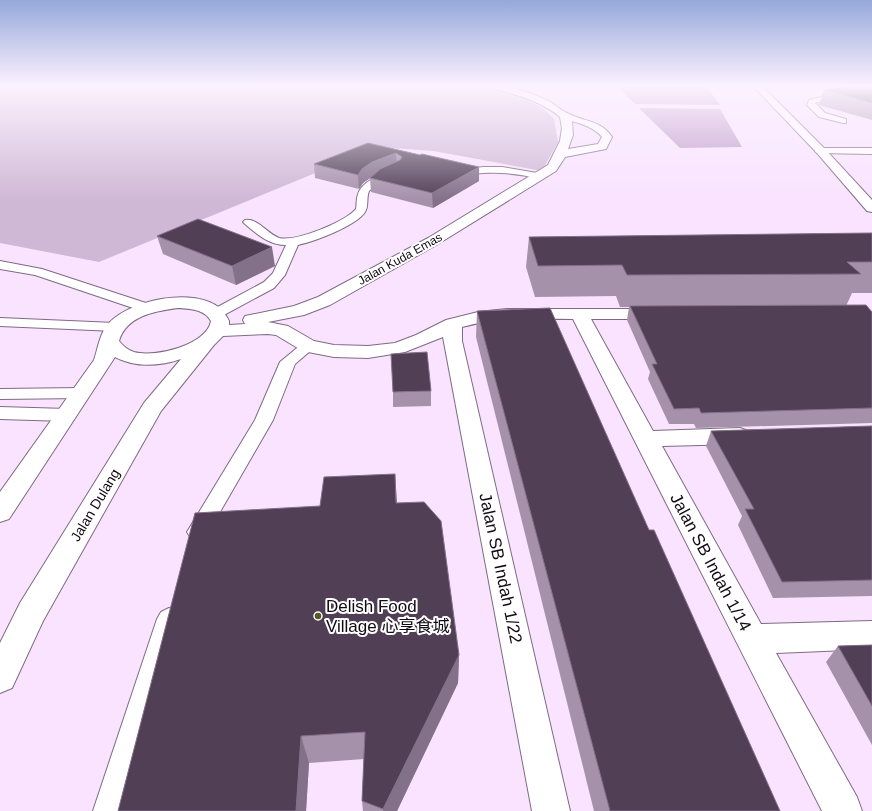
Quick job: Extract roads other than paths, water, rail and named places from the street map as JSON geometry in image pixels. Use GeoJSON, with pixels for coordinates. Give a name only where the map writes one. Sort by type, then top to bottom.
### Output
{"type":"FeatureCollection","features":[{"type":"Feature","properties":{"kind":"street","name":"Jalan Kuda Emas"},"geometry":{"type":"LineString","coordinates":[[215,328],[279,316],[298,311],[324,301],[432,241],[552,168],[562,154],[567,139],[567,124]]}},
{"type":"Feature","properties":{"kind":"street"},"geometry":{"type":"LineString","coordinates":[[562,154],[602,147],[607,137],[606,133],[590,124]]}},
{"type":"Feature","properties":{"kind":"street"},"geometry":{"type":"LineString","coordinates":[[794,124],[821,151],[872,208]]}},
{"type":"Feature","properties":{"kind":"street"},"geometry":{"type":"LineString","coordinates":[[821,151],[872,151]]}},
{"type":"Feature","properties":{"kind":"street"},"geometry":{"type":"LineString","coordinates":[[3,505],[104,360],[112,335],[128,316],[147,308],[165,304],[183,303],[198,305],[211,309],[215,328]]}},
{"type":"Feature","properties":{"kind":"street","name":"Jalan SB Indah 1/14"},"geometry":{"type":"LineString","coordinates":[[579,314],[843,811]]}},
{"type":"Feature","properties":{"kind":"street"},"geometry":{"type":"LineString","coordinates":[[112,335],[116,352],[130,357],[148,359],[170,357],[190,351],[215,328],[268,328],[281,330],[308,346],[334,351],[368,352],[398,348],[422,339],[453,324],[478,317],[499,315],[678,314]]}},
{"type":"Feature","properties":{"kind":"street","name":"Jalan SB Indah 1/22"},"geometry":{"type":"LineString","coordinates":[[453,324],[452,341],[550,811]]}},
{"type":"Feature","properties":{"kind":"street","name":"Jalan Dulang"},"geometry":{"type":"LineString","coordinates":[[0,677],[31,612],[152,408],[215,328]]}},
{"type":"Feature","properties":{"kind":"street"},"geometry":{"type":"LineString","coordinates":[[645,439],[762,435]]}},
{"type":"Feature","properties":{"kind":"street"},"geometry":{"type":"LineString","coordinates":[[751,639],[872,635]]}},
{"type":"Feature","properties":{"kind":"lane"},"geometry":{"type":"LineString","coordinates":[[464,172],[481,169],[502,169],[518,170],[540,176]]}},
{"type":"Feature","properties":{"kind":"lane"},"geometry":{"type":"LineString","coordinates":[[249,222],[266,236],[293,243],[314,236],[349,221],[360,212],[363,206],[362,198],[364,191],[369,185],[396,171]]}},
{"type":"Feature","properties":{"kind":"lane"},"geometry":{"type":"LineString","coordinates":[[215,328],[269,285],[279,275],[293,243]]}},
{"type":"Feature","properties":{"kind":"lane"},"geometry":{"type":"LineString","coordinates":[[0,265],[38,272],[147,308]]}},
{"type":"Feature","properties":{"kind":"lane"},"geometry":{"type":"LineString","coordinates":[[0,322],[112,335]]}},
{"type":"Feature","properties":{"kind":"lane"},"geometry":{"type":"LineString","coordinates":[[190,551],[195,536],[264,420],[288,362],[308,346]]}},
{"type":"Feature","properties":{"kind":"lane"},"geometry":{"type":"LineString","coordinates":[[0,394],[82,393]]}},
{"type":"Feature","properties":{"kind":"lane"},"geometry":{"type":"LineString","coordinates":[[0,413],[67,415]]}},
{"type":"Feature","properties":{"kind":"lane"},"geometry":{"type":"LineString","coordinates":[[108,811],[174,603]]}},
{"type":"Feature","properties":{"kind":"place","name":"Delish Food Village 心享食城"},"geometry":{"type":"Point","coordinates":[318,616]}}]}
